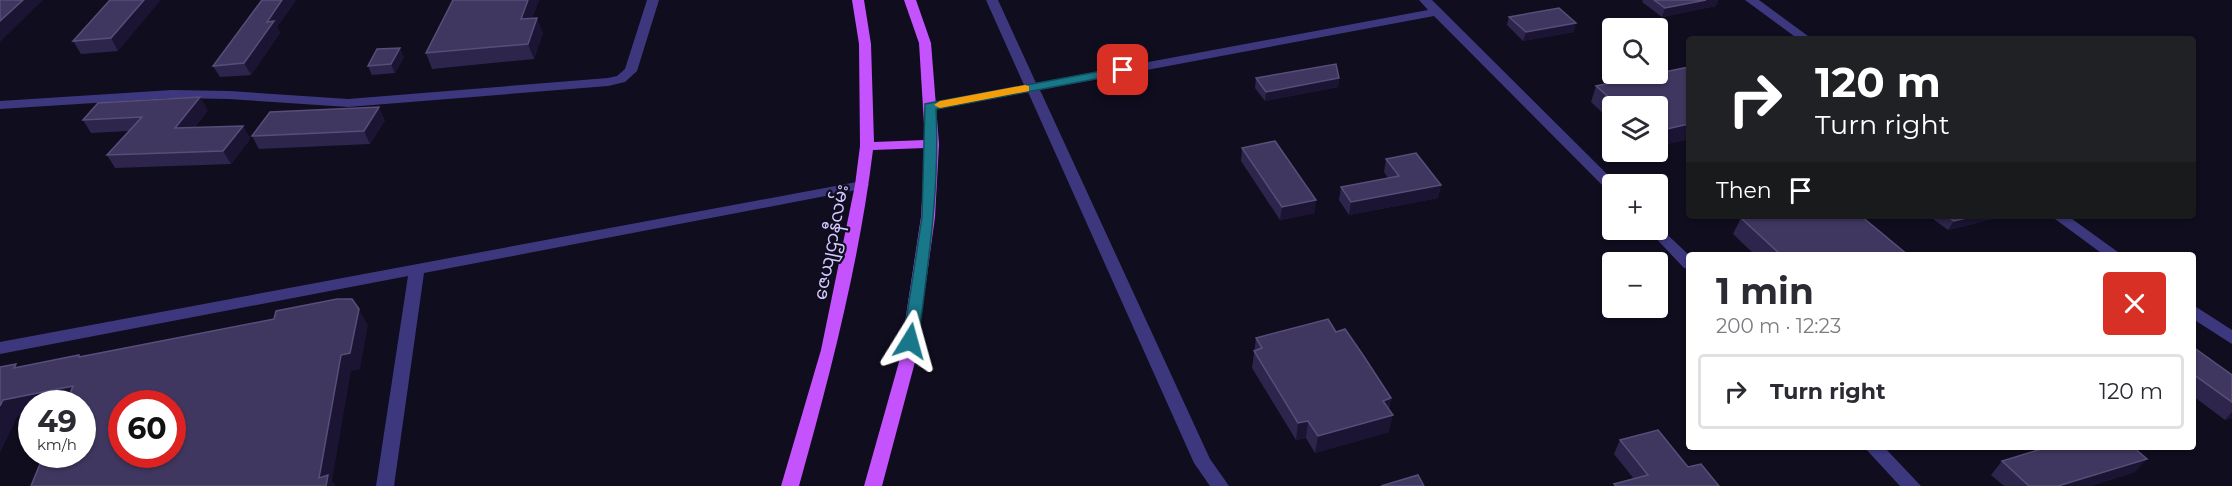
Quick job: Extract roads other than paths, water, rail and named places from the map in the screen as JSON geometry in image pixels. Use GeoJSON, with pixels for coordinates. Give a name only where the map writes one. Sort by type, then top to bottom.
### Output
{"type":"FeatureCollection","features":[{"type":"Feature","properties":{"kind":"main road","name":"ဇေယျဌာနီလမ်း"},"geometry":{"type":"LineString","coordinates":[[790,486],[829,350],[862,185],[867,146],[865,44],[858,0]]}},
{"type":"Feature","properties":{"kind":"main road"},"geometry":{"type":"LineString","coordinates":[[873,486],[907,362],[928,217],[932,144],[926,43],[910,0]]}},
{"type":"Feature","properties":{"kind":"main road"},"geometry":{"type":"LineString","coordinates":[[867,146],[932,144]]}},
{"type":"Feature","properties":{"kind":"street"},"geometry":{"type":"LineString","coordinates":[[0,105],[187,94],[230,95],[312,103],[348,103],[454,97],[608,82],[621,79],[631,71],[653,0]]}},
{"type":"Feature","properties":{"kind":"street"},"geometry":{"type":"LineString","coordinates":[[992,0],[1034,87],[1203,463],[1220,486]]}},
{"type":"Feature","properties":{"kind":"street"},"geometry":{"type":"LineString","coordinates":[[1425,0],[1602,177]]}},
{"type":"Feature","properties":{"kind":"street"},"geometry":{"type":"LineString","coordinates":[[1751,0],[1802,36]]}},
{"type":"Feature","properties":{"kind":"street"},"geometry":{"type":"LineString","coordinates":[[929,107],[1437,12]]}},
{"type":"Feature","properties":{"kind":"street"},"geometry":{"type":"LineString","coordinates":[[0,348],[862,185]]}},
{"type":"Feature","properties":{"kind":"street"},"geometry":{"type":"LineString","coordinates":[[2062,219],[2110,252]]}},
{"type":"Feature","properties":{"kind":"street"},"geometry":{"type":"LineString","coordinates":[[1665,240],[1686,261]]}},
{"type":"Feature","properties":{"kind":"street"},"geometry":{"type":"LineString","coordinates":[[386,486],[417,268]]}},
{"type":"Feature","properties":{"kind":"street"},"geometry":{"type":"LineString","coordinates":[[2196,313],[2232,338]]}},
{"type":"Feature","properties":{"kind":"street"},"geometry":{"type":"LineString","coordinates":[[1876,450],[1912,486]]}}]}
